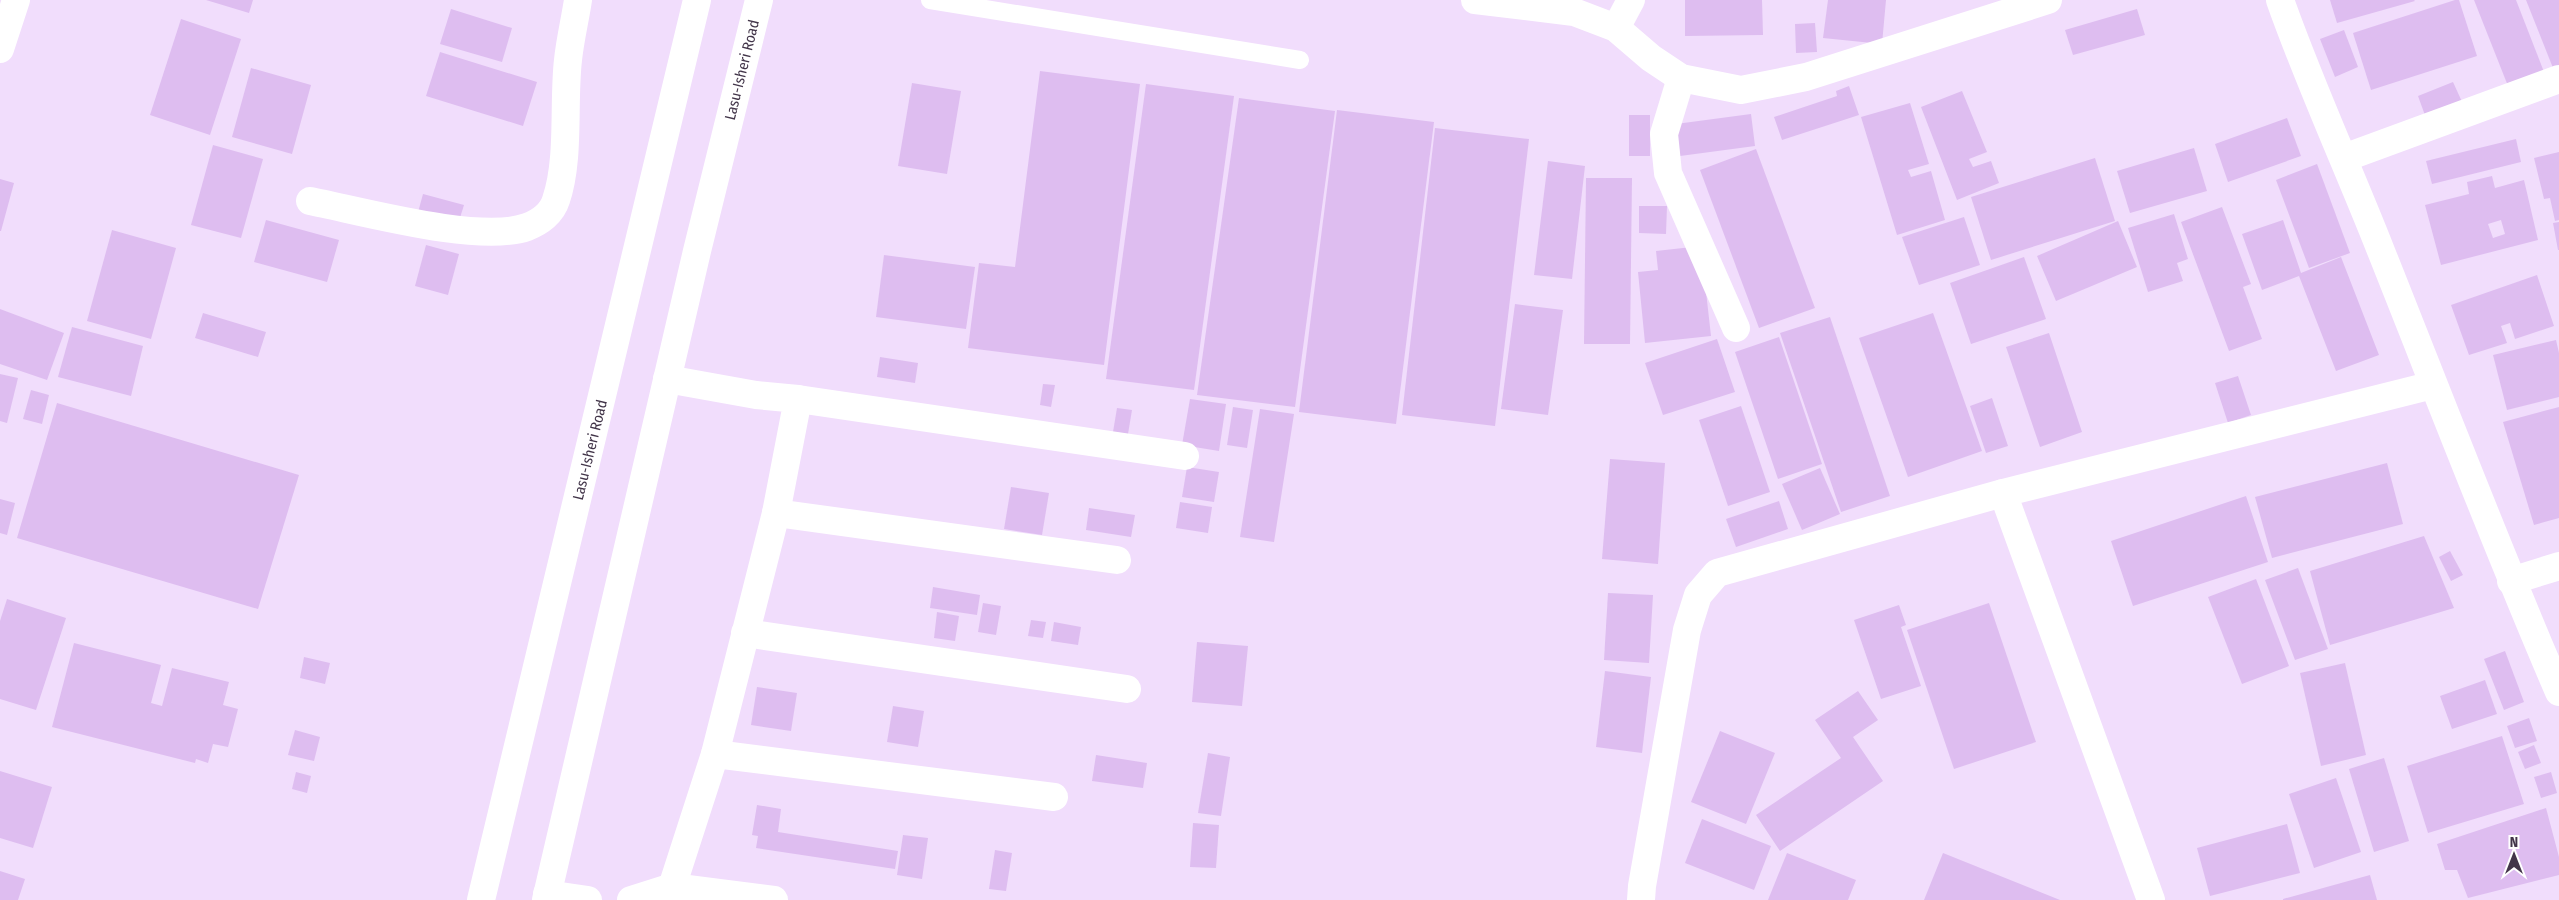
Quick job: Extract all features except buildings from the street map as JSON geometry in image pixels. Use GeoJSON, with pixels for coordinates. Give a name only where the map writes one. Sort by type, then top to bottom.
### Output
{"type":"FeatureCollection","features":[{"type":"Feature","properties":{"kind":"street"},"geometry":{"type":"LineString","coordinates":[[0,49],[16,0]]}},
{"type":"Feature","properties":{"kind":"street"},"geometry":{"type":"LineString","coordinates":[[310,201],[461,230],[508,231],[526,227],[540,221],[552,208],[557,198],[563,156],[568,60],[578,0]]}},
{"type":"Feature","properties":{"kind":"street","name":"Lasu-Isheri Road"},"geometry":{"type":"LineString","coordinates":[[481,900],[697,0]]}},
{"type":"Feature","properties":{"kind":"street","name":"Lasu-Isheri Road"},"geometry":{"type":"LineString","coordinates":[[547,897],[759,0]]}},
{"type":"Feature","properties":{"kind":"street"},"geometry":{"type":"LineString","coordinates":[[1475,0],[1574,12],[1616,28],[1651,58],[1681,78],[1741,90],[1806,78],[2048,0]]}},
{"type":"Feature","properties":{"kind":"street"},"geometry":{"type":"LineString","coordinates":[[1616,28],[1631,0]]}},
{"type":"Feature","properties":{"kind":"street"},"geometry":{"type":"LineString","coordinates":[[2280,0],[2301,60],[2344,158],[2511,581],[2559,692]]}},
{"type":"Feature","properties":{"kind":"street"},"geometry":{"type":"LineString","coordinates":[[1681,78],[1664,134],[1668,173],[1736,328]]}},
{"type":"Feature","properties":{"kind":"street"},"geometry":{"type":"LineString","coordinates":[[2344,158],[2559,79]]}},
{"type":"Feature","properties":{"kind":"street"},"geometry":{"type":"LineString","coordinates":[[668,379],[756,395],[1185,456]]}},
{"type":"Feature","properties":{"kind":"street"},"geometry":{"type":"LineString","coordinates":[[1641,900],[1688,630],[1698,595],[1718,573],[2003,492],[2433,385]]}},
{"type":"Feature","properties":{"kind":"street"},"geometry":{"type":"LineString","coordinates":[[672,887],[715,754],[776,513],[798,400]]}},
{"type":"Feature","properties":{"kind":"street"},"geometry":{"type":"LineString","coordinates":[[2003,492],[2151,900]]}},
{"type":"Feature","properties":{"kind":"street"},"geometry":{"type":"LineString","coordinates":[[776,513],[1118,560]]}},
{"type":"Feature","properties":{"kind":"street"},"geometry":{"type":"LineString","coordinates":[[2511,581],[2559,566]]}},
{"type":"Feature","properties":{"kind":"street"},"geometry":{"type":"LineString","coordinates":[[745,633],[1127,689]]}},
{"type":"Feature","properties":{"kind":"street"},"geometry":{"type":"LineString","coordinates":[[715,754],[1054,797]]}},
{"type":"Feature","properties":{"kind":"street"},"geometry":{"type":"LineString","coordinates":[[632,900],[672,887],[774,900]]}},
{"type":"Feature","properties":{"kind":"street"},"geometry":{"type":"LineString","coordinates":[[547,897],[588,900]]}},
{"type":"Feature","properties":{"kind":"lane"},"geometry":{"type":"LineString","coordinates":[[930,0],[1300,60]]}}]}
